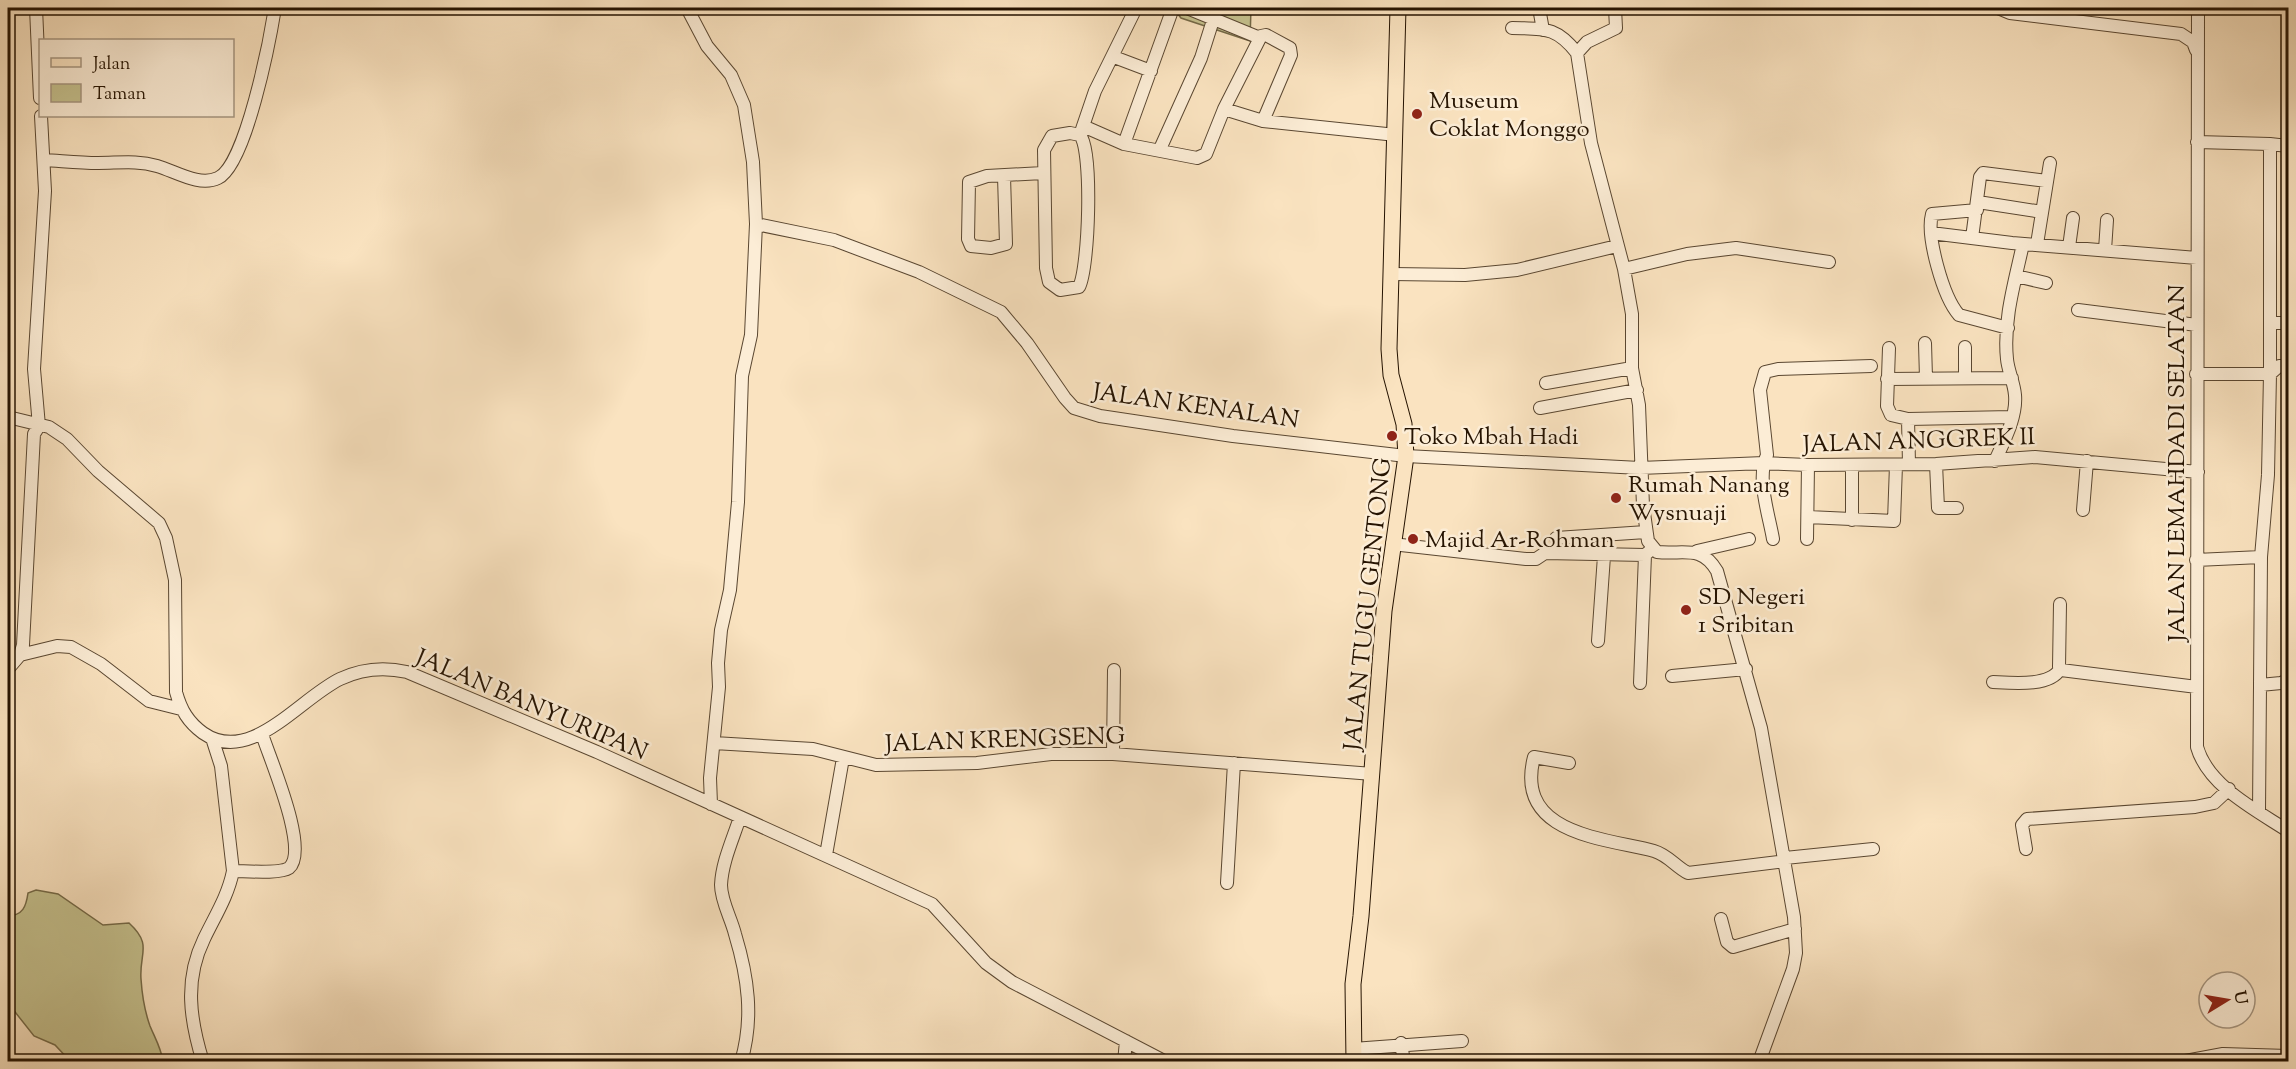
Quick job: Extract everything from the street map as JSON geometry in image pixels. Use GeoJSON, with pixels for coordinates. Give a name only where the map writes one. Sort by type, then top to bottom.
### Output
{"type":"FeatureCollection","features":[{"type":"Feature","properties":{"kind":"main road","name":"JALAN TUGU GENTONG"},"geometry":{"type":"LineString","coordinates":[[1353,1055],[1353,984],[1384,610],[1406,456],[1404,424],[1391,375],[1389,350],[1398,8]]}},
{"type":"Feature","properties":{"kind":"street"},"geometry":{"type":"LineString","coordinates":[[36,8],[39,76]]}},
{"type":"Feature","properties":{"kind":"street"},"geometry":{"type":"LineString","coordinates":[[44,160],[95,163],[130,161],[159,166],[197,179],[217,178],[230,167],[243,138],[262,70],[275,8]]}},
{"type":"Feature","properties":{"kind":"street"},"geometry":{"type":"LineString","coordinates":[[687,8],[707,46],[731,75],[744,105],[753,162],[756,224],[751,335],[742,376],[738,502],[730,590],[721,630],[720,687],[711,804]]}},
{"type":"Feature","properties":{"kind":"street"},"geometry":{"type":"LineString","coordinates":[[1136,8],[1095,92],[1081,131],[1087,159],[1088,225],[1084,275],[1080,286],[1074,290],[1054,289],[1047,278],[1043,173],[1044,150],[1048,140],[1064,133],[1081,131],[1124,144],[1197,158],[1204,156],[1224,109],[1260,38],[1266,35],[1292,50],[1263,121]]}},
{"type":"Feature","properties":{"kind":"street"},"geometry":{"type":"LineString","coordinates":[[1124,144],[1173,8]]}},
{"type":"Feature","properties":{"kind":"street"},"geometry":{"type":"LineString","coordinates":[[1187,8],[1214,17],[1260,38]]}},
{"type":"Feature","properties":{"kind":"street"},"geometry":{"type":"LineString","coordinates":[[1539,8],[1544,30]]}},
{"type":"Feature","properties":{"kind":"street"},"geometry":{"type":"LineString","coordinates":[[1577,53],[1587,42],[1616,28],[1615,8]]}},
{"type":"Feature","properties":{"kind":"street"},"geometry":{"type":"LineString","coordinates":[[1998,8],[2010,13],[2181,34],[2193,42],[2197,51]]}},
{"type":"Feature","properties":{"kind":"street","name":"JALAN LEMAHDADI SELATAN"},"geometry":{"type":"LineString","coordinates":[[2198,8],[2196,560],[2199,755],[2206,768],[2229,789],[2289,831]]}},
{"type":"Feature","properties":{"kind":"street"},"geometry":{"type":"LineString","coordinates":[[1160,150],[1201,58],[1214,17]]}},
{"type":"Feature","properties":{"kind":"street"},"geometry":{"type":"LineString","coordinates":[[1512,28],[1556,32],[1566,38],[1577,53],[1591,143],[1624,269],[1632,314],[1632,368],[1637,390],[1640,468],[1648,552],[1640,683]]}},
{"type":"Feature","properties":{"kind":"street"},"geometry":{"type":"LineString","coordinates":[[1114,57],[1150,71]]}},
{"type":"Feature","properties":{"kind":"street"},"geometry":{"type":"LineString","coordinates":[[1224,109],[1263,121],[1396,135]]}},
{"type":"Feature","properties":{"kind":"street"},"geometry":{"type":"LineString","coordinates":[[8,669],[20,655],[27,587],[34,434],[39,426],[34,369],[45,191],[41,117]]}},
{"type":"Feature","properties":{"kind":"street"},"geometry":{"type":"LineString","coordinates":[[2198,142],[2289,146]]}},
{"type":"Feature","properties":{"kind":"street"},"geometry":{"type":"LineString","coordinates":[[2259,812],[2261,557],[2268,475],[2270,374],[2270,144]]}},
{"type":"Feature","properties":{"kind":"street"},"geometry":{"type":"LineString","coordinates":[[2037,244],[2050,163]]}},
{"type":"Feature","properties":{"kind":"street"},"geometry":{"type":"LineString","coordinates":[[1972,238],[1980,177],[1988,171],[2047,181]]}},
{"type":"Feature","properties":{"kind":"street"},"geometry":{"type":"LineString","coordinates":[[1004,176],[1006,244],[992,249],[971,246],[968,239],[967,184],[978,178],[1004,176],[1043,173]]}},
{"type":"Feature","properties":{"kind":"street"},"geometry":{"type":"LineString","coordinates":[[2008,328],[1968,318],[1956,312],[1943,281],[1931,233],[1932,214],[1977,206],[2042,212]]}},
{"type":"Feature","properties":{"kind":"street"},"geometry":{"type":"LineString","coordinates":[[2069,247],[2073,218]]}},
{"type":"Feature","properties":{"kind":"street"},"geometry":{"type":"LineString","coordinates":[[2105,250],[2107,220]]}},
{"type":"Feature","properties":{"kind":"street","name":"JALAN KENALAN"},"geometry":{"type":"LineString","coordinates":[[756,224],[834,240],[919,272],[1001,312],[1027,343],[1065,398],[1074,408],[1084,412],[1208,433],[1406,456],[1640,468]]}},
{"type":"Feature","properties":{"kind":"street"},"geometry":{"type":"LineString","coordinates":[[1931,233],[2023,244],[2197,258]]}},
{"type":"Feature","properties":{"kind":"street"},"geometry":{"type":"LineString","coordinates":[[1995,461],[2012,417],[2015,396],[2007,359],[2008,328],[2023,244]]}},
{"type":"Feature","properties":{"kind":"street"},"geometry":{"type":"LineString","coordinates":[[1392,274],[1465,275],[1517,270],[1617,246]]}},
{"type":"Feature","properties":{"kind":"street"},"geometry":{"type":"LineString","coordinates":[[1624,269],[1687,254],[1736,248],[1829,262]]}},
{"type":"Feature","properties":{"kind":"street"},"geometry":{"type":"LineString","coordinates":[[2016,276],[2046,283]]}},
{"type":"Feature","properties":{"kind":"street"},"geometry":{"type":"LineString","coordinates":[[2078,310],[2197,325]]}},
{"type":"Feature","properties":{"kind":"street"},"geometry":{"type":"LineString","coordinates":[[2270,323],[2289,323]]}},
{"type":"Feature","properties":{"kind":"street"},"geometry":{"type":"LineString","coordinates":[[1925,344],[1926,378]]}},
{"type":"Feature","properties":{"kind":"street"},"geometry":{"type":"LineString","coordinates":[[1965,347],[1965,378]]}},
{"type":"Feature","properties":{"kind":"street"},"geometry":{"type":"LineString","coordinates":[[1889,348],[1887,411],[1891,416],[1908,419],[2012,417]]}},
{"type":"Feature","properties":{"kind":"street"},"geometry":{"type":"LineString","coordinates":[[1773,539],[1764,482],[1764,463],[1767,455],[1760,390],[1765,372],[1778,369],[1871,366]]}},
{"type":"Feature","properties":{"kind":"street"},"geometry":{"type":"LineString","coordinates":[[2196,374],[2270,374],[2279,366],[2289,366]]}},
{"type":"Feature","properties":{"kind":"street"},"geometry":{"type":"LineString","coordinates":[[1546,383],[1632,368]]}},
{"type":"Feature","properties":{"kind":"street"},"geometry":{"type":"LineString","coordinates":[[1887,379],[2012,378]]}},
{"type":"Feature","properties":{"kind":"street"},"geometry":{"type":"LineString","coordinates":[[1540,408],[1637,390]]}},
{"type":"Feature","properties":{"kind":"street"},"geometry":{"type":"LineString","coordinates":[[8,417],[49,427],[66,439],[98,471],[159,523],[166,538],[175,580],[176,692],[181,709],[194,726],[212,738],[220,766],[233,871],[230,887],[197,955],[190,985],[192,1022],[203,1062]]}},
{"type":"Feature","properties":{"kind":"street"},"geometry":{"type":"LineString","coordinates":[[1908,419],[1910,464]]}},
{"type":"Feature","properties":{"kind":"street","name":"JALAN ANGGREK II"},"geometry":{"type":"LineString","coordinates":[[1640,468],[1764,463],[1936,464],[2040,457],[2198,472]]}},
{"type":"Feature","properties":{"kind":"street"},"geometry":{"type":"LineString","coordinates":[[2083,510],[2087,461]]}},
{"type":"Feature","properties":{"kind":"street"},"geometry":{"type":"LineString","coordinates":[[1936,464],[1938,508],[1957,508]]}},
{"type":"Feature","properties":{"kind":"street"},"geometry":{"type":"LineString","coordinates":[[1807,539],[1808,465]]}},
{"type":"Feature","properties":{"kind":"street"},"geometry":{"type":"LineString","coordinates":[[1852,465],[1852,520]]}},
{"type":"Feature","properties":{"kind":"street"},"geometry":{"type":"LineString","coordinates":[[1808,518],[1894,521],[1896,465]]}},
{"type":"Feature","properties":{"kind":"street"},"geometry":{"type":"LineString","coordinates":[[1556,538],[1646,532]]}},
{"type":"Feature","properties":{"kind":"street"},"geometry":{"type":"LineString","coordinates":[[1581,537],[1581,556]]}},
{"type":"Feature","properties":{"kind":"street"},"geometry":{"type":"LineString","coordinates":[[1392,544],[1536,559],[1545,553],[1604,556],[1697,551],[1749,539]]}},
{"type":"Feature","properties":{"kind":"street"},"geometry":{"type":"LineString","coordinates":[[1697,551],[1712,561],[1717,571],[1746,669],[1761,728],[1786,860],[1795,928],[1796,953],[1759,1062]]}},
{"type":"Feature","properties":{"kind":"street"},"geometry":{"type":"LineString","coordinates":[[1598,641],[1604,556]]}},
{"type":"Feature","properties":{"kind":"street"},"geometry":{"type":"LineString","coordinates":[[2196,560],[2261,557]]}},
{"type":"Feature","properties":{"kind":"street"},"geometry":{"type":"LineString","coordinates":[[1994,682],[2018,683],[2052,678],[2060,669],[2060,604]]}},
{"type":"Feature","properties":{"kind":"street"},"geometry":{"type":"LineString","coordinates":[[20,655],[57,646],[71,647],[101,664],[149,701],[166,708],[181,709]]}},
{"type":"Feature","properties":{"kind":"street","name":"JALAN BANYURIPAN"},"geometry":{"type":"LineString","coordinates":[[212,738],[234,743],[262,734],[296,707],[340,679],[374,670],[394,669],[407,672],[511,715],[932,904],[986,963],[1012,982],[1166,1062]]}},
{"type":"Feature","properties":{"kind":"street"},"geometry":{"type":"LineString","coordinates":[[1672,676],[1746,669]]}},
{"type":"Feature","properties":{"kind":"street"},"geometry":{"type":"LineString","coordinates":[[2060,669],[2197,687]]}},
{"type":"Feature","properties":{"kind":"street"},"geometry":{"type":"LineString","coordinates":[[1113,754],[1114,670]]}},
{"type":"Feature","properties":{"kind":"street"},"geometry":{"type":"LineString","coordinates":[[2260,685],[2289,680]]}},
{"type":"Feature","properties":{"kind":"street"},"geometry":{"type":"LineString","coordinates":[[233,871],[280,871],[286,869],[293,861],[294,837],[289,813],[262,734]]}},
{"type":"Feature","properties":{"kind":"street","name":"JALAN KRENGSENG"},"geometry":{"type":"LineString","coordinates":[[714,743],[813,749],[863,764],[977,764],[1051,754],[1113,754],[1372,774]]}},
{"type":"Feature","properties":{"kind":"street"},"geometry":{"type":"LineString","coordinates":[[1569,763],[1534,757],[1532,783],[1538,802],[1549,817],[1582,835],[1655,851],[1688,873],[1873,849]]}},
{"type":"Feature","properties":{"kind":"street"},"geometry":{"type":"LineString","coordinates":[[826,855],[843,758]]}},
{"type":"Feature","properties":{"kind":"street"},"geometry":{"type":"LineString","coordinates":[[1227,883],[1234,763]]}},
{"type":"Feature","properties":{"kind":"street"},"geometry":{"type":"LineString","coordinates":[[2026,849],[2022,825],[2027,819],[2194,807],[2214,803],[2229,789]]}},
{"type":"Feature","properties":{"kind":"street"},"geometry":{"type":"LineString","coordinates":[[740,817],[723,872],[721,887],[735,934],[750,1003],[748,1037],[741,1062]]}},
{"type":"Feature","properties":{"kind":"street"},"geometry":{"type":"LineString","coordinates":[[1721,919],[1727,942],[1733,947],[1795,928]]}},
{"type":"Feature","properties":{"kind":"street"},"geometry":{"type":"LineString","coordinates":[[1124,1062],[1126,1041]]}},
{"type":"Feature","properties":{"kind":"street"},"geometry":{"type":"LineString","coordinates":[[1353,1055],[1401,1043],[1462,1041]]}},
{"type":"Feature","properties":{"kind":"street"},"geometry":{"type":"LineString","coordinates":[[1401,1043],[1404,1062]]}},
{"type":"Feature","properties":{"kind":"street"},"geometry":{"type":"LineString","coordinates":[[2180,1062],[2223,1054],[2289,1056]]}},
{"type":"Feature","properties":{"kind":"green space"},"geometry":{"type":"Polygon","coordinates":[[[1173,8],[1251,8],[1250,41],[1181,18],[1173,8]]]}},
{"type":"Feature","properties":{"kind":"green space"},"geometry":{"type":"Polygon","coordinates":[[[36,890],[58,894],[103,925],[129,923],[141,937],[143,950],[141,979],[145,1009],[163,1061],[70,1061],[55,1045],[34,1036],[8,1003],[8,916],[20,912],[25,906],[28,893],[36,890]]]}},
{"type":"Feature","properties":{"kind":"place","name":"Museum Coklat Monggo"},"geometry":{"type":"Point","coordinates":[1417,114]}},
{"type":"Feature","properties":{"kind":"place","name":"Toko Mbah Hadi"},"geometry":{"type":"Point","coordinates":[1392,436]}},
{"type":"Feature","properties":{"kind":"place","name":"Rumah Nanang Wysnuaji"},"geometry":{"type":"Point","coordinates":[1616,498]}},
{"type":"Feature","properties":{"kind":"place","name":"Majid Ar-Rohman"},"geometry":{"type":"Point","coordinates":[1413,539]}},
{"type":"Feature","properties":{"kind":"place","name":"SD Negeri 1 Sribitan"},"geometry":{"type":"Point","coordinates":[1686,610]}}]}
